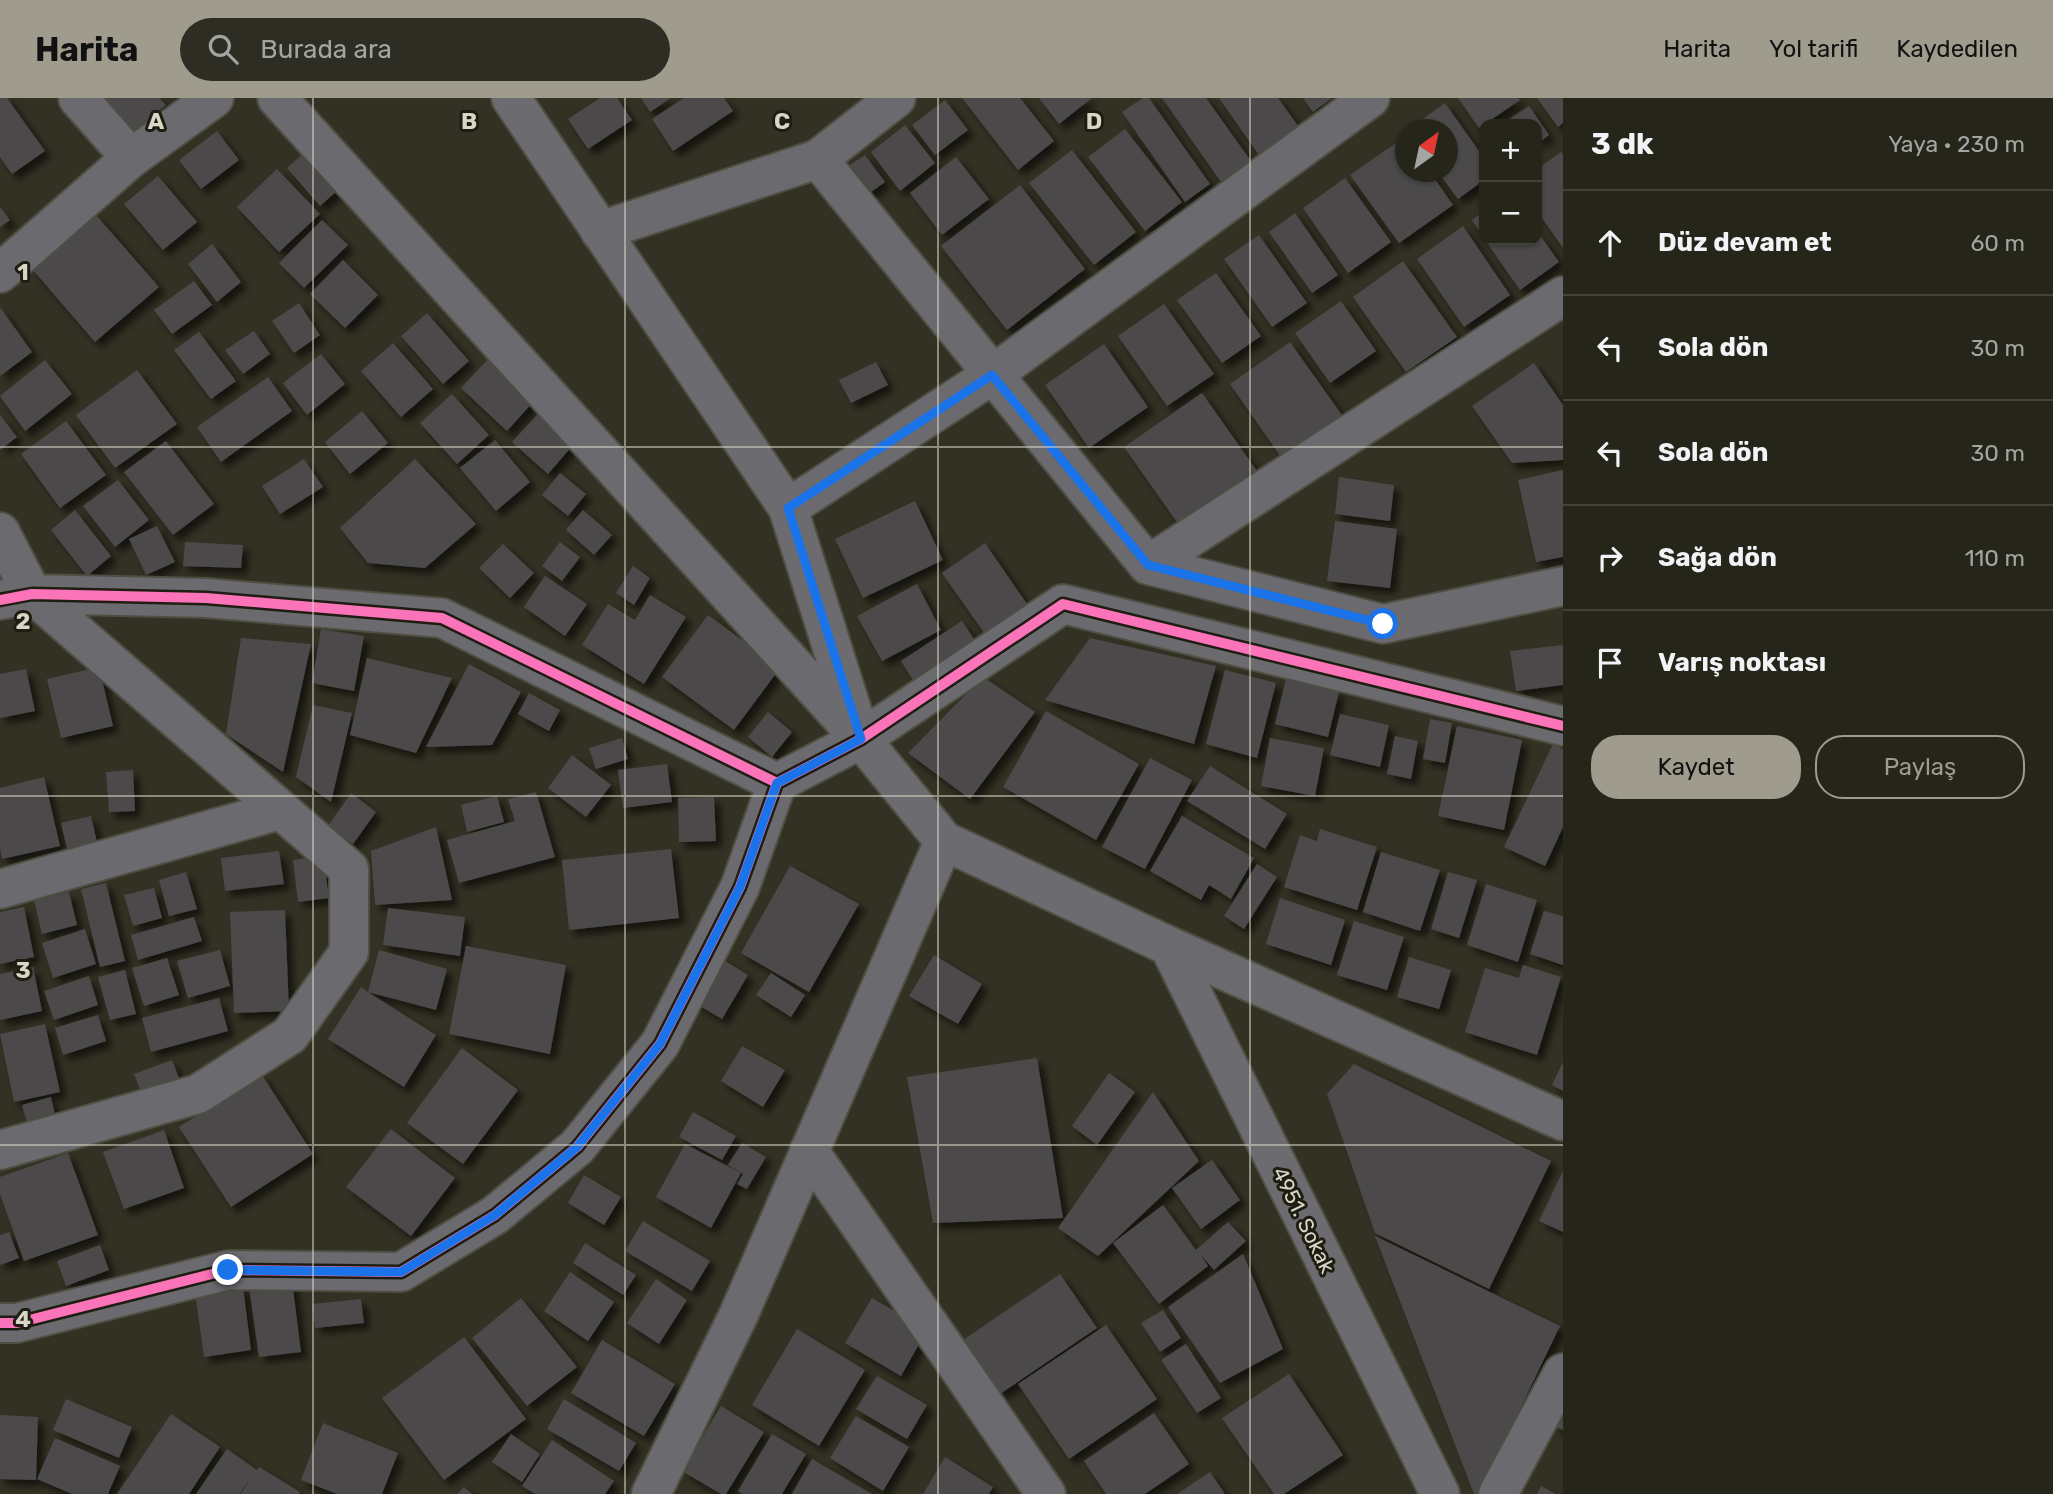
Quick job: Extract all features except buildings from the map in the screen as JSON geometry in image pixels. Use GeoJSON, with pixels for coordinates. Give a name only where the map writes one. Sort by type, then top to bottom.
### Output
{"type":"FeatureCollection","features":[{"type":"Feature","properties":{"kind":"main road"},"geometry":{"type":"LineString","coordinates":[[511,98],[788,508],[861,739],[944,841],[1169,946]]}},
{"type":"Feature","properties":{"kind":"main road","name":"4951. Sokak"},"geometry":{"type":"LineString","coordinates":[[1169,946],[1440,1494]]}},
{"type":"Feature","properties":{"kind":"street"},"geometry":{"type":"LineString","coordinates":[[78,98],[131,158]]}},
{"type":"Feature","properties":{"kind":"street"},"geometry":{"type":"LineString","coordinates":[[0,273],[131,158],[214,98]]}},
{"type":"Feature","properties":{"kind":"street"},"geometry":{"type":"LineString","coordinates":[[277,98],[861,739]]}},
{"type":"Feature","properties":{"kind":"street"},"geometry":{"type":"LineString","coordinates":[[600,231],[818,159],[896,98]]}},
{"type":"Feature","properties":{"kind":"street"},"geometry":{"type":"LineString","coordinates":[[788,508],[992,375],[1370,98]]}},
{"type":"Feature","properties":{"kind":"street"},"geometry":{"type":"LineString","coordinates":[[818,159],[1148,565],[1383,624],[1563,586]]}},
{"type":"Feature","properties":{"kind":"street"},"geometry":{"type":"LineString","coordinates":[[1148,565],[1563,296]]}},
{"type":"Feature","properties":{"kind":"street"},"geometry":{"type":"LineString","coordinates":[[0,531],[16,597],[349,869],[349,953],[290,1035],[198,1094],[0,1150]]}},
{"type":"Feature","properties":{"kind":"street"},"geometry":{"type":"LineString","coordinates":[[16,597],[206,598],[442,618],[777,783]]}},
{"type":"Feature","properties":{"kind":"street"},"geometry":{"type":"LineString","coordinates":[[0,1323],[17,1323],[228,1270],[401,1272],[495,1215],[577,1147],[660,1044],[740,887],[777,783],[861,739],[1063,604],[1563,726]]}},
{"type":"Feature","properties":{"kind":"street"},"geometry":{"type":"LineString","coordinates":[[0,889],[280,810]]}},
{"type":"Feature","properties":{"kind":"street"},"geometry":{"type":"LineString","coordinates":[[651,1494],[739,1314],[944,841]]}},
{"type":"Feature","properties":{"kind":"street"},"geometry":{"type":"LineString","coordinates":[[1169,946],[1563,1121]]}},
{"type":"Feature","properties":{"kind":"street"},"geometry":{"type":"LineString","coordinates":[[809,1151],[1046,1494]]}},
{"type":"Feature","properties":{"kind":"street"},"geometry":{"type":"LineString","coordinates":[[1498,1494],[1563,1373]]}},
{"type":"Feature","properties":{"kind":"cycle path"},"geometry":{"type":"LineString","coordinates":[[0,600],[32,594],[206,598],[442,618],[777,783],[861,739],[1063,604],[1563,726]]}},
{"type":"Feature","properties":{"kind":"cycle path"},"geometry":{"type":"LineString","coordinates":[[0,1323],[17,1323],[228,1270],[401,1272],[495,1215],[577,1147],[660,1044],[740,887],[777,783]]}},
{"type":"Feature","properties":{"kind":"route"},"geometry":{"type":"LineString","coordinates":[[228,1270],[401,1272],[495,1215],[577,1147],[660,1044],[740,887],[777,783],[861,739],[788,508],[992,375],[1148,565],[1383,624]]}}]}
